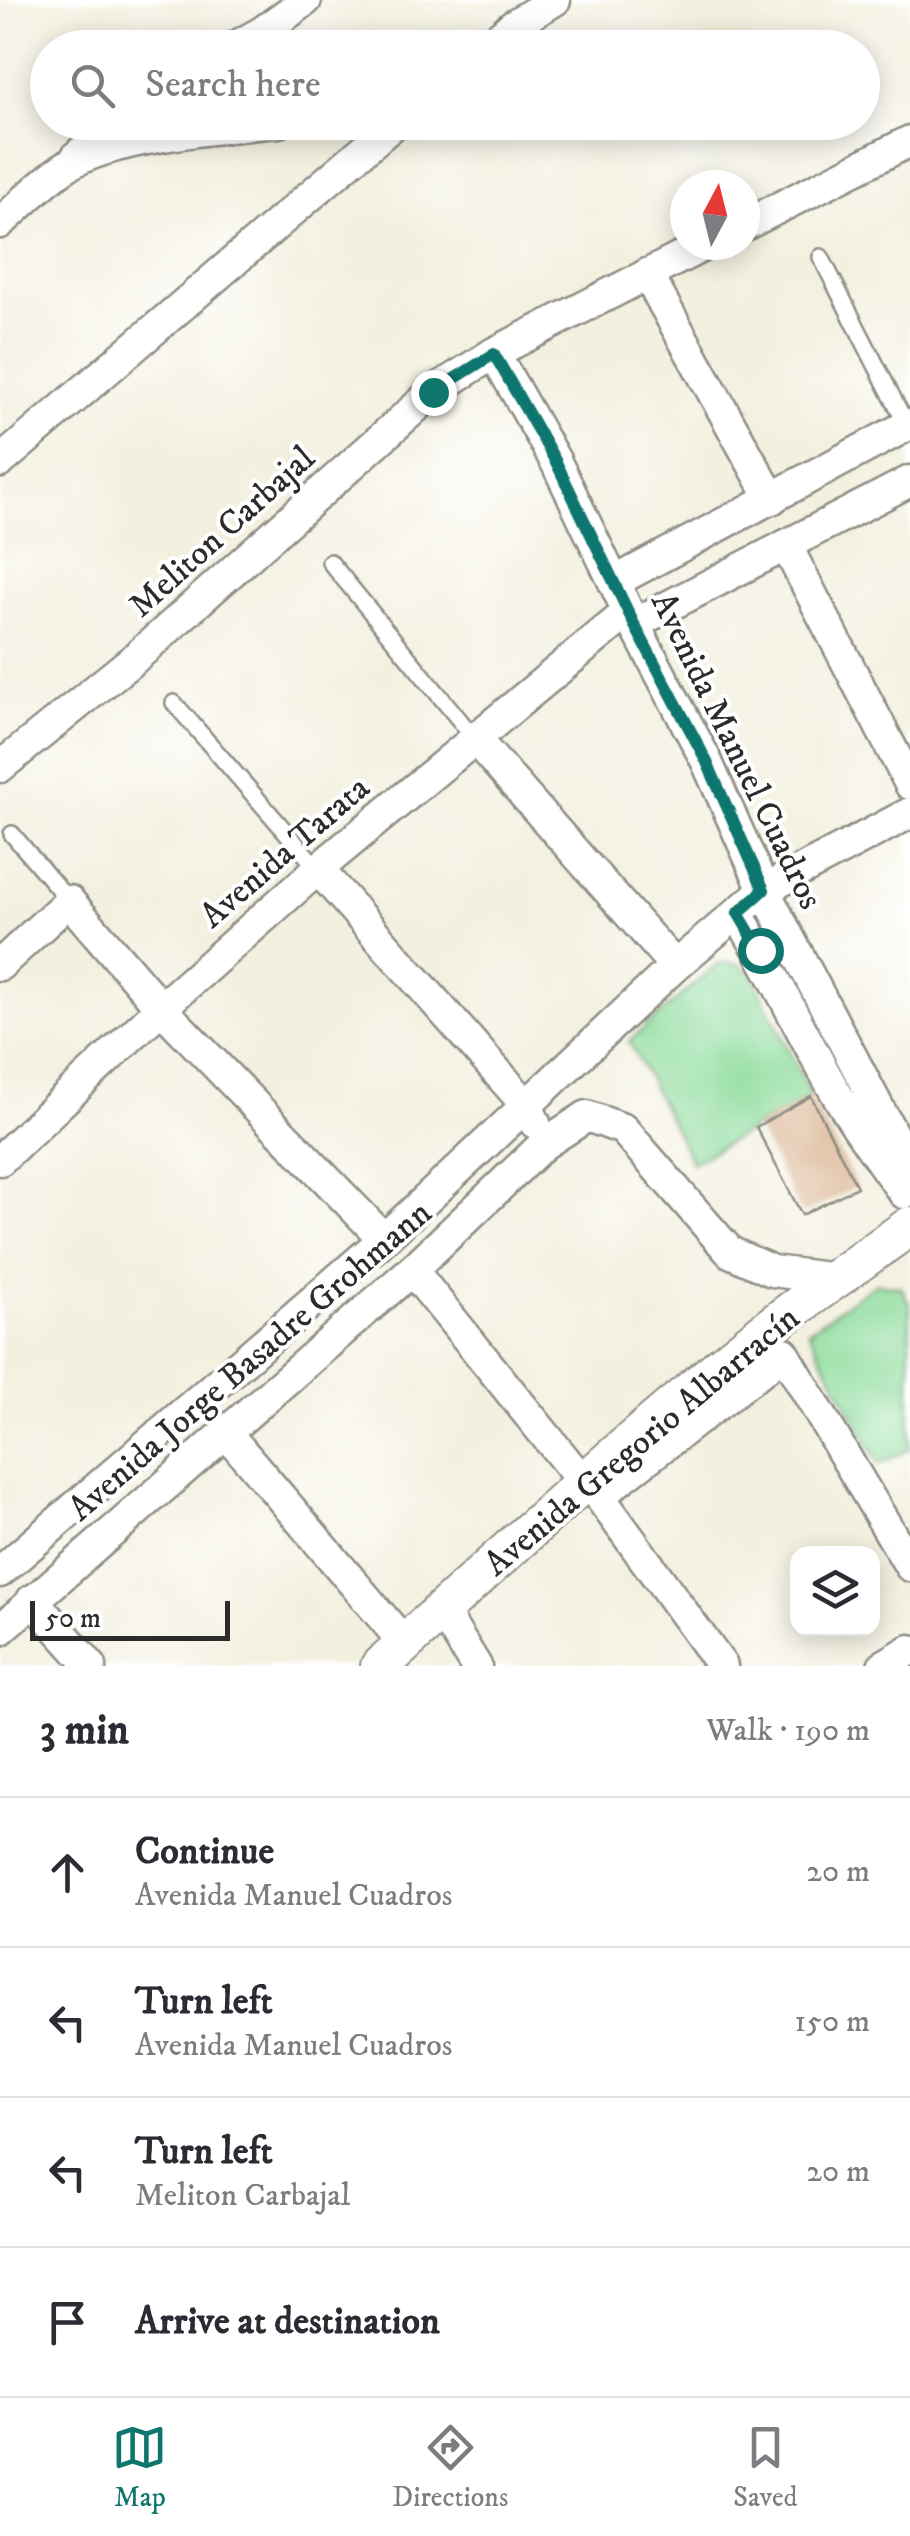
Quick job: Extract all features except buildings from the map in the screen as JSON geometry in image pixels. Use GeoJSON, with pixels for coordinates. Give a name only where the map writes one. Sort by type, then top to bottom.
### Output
{"type":"FeatureCollection","features":[{"type":"Feature","properties":{"kind":"street"},"geometry":{"type":"LineString","coordinates":[[265,30],[306,0]]}},
{"type":"Feature","properties":{"kind":"street"},"geometry":{"type":"LineString","coordinates":[[508,30],[555,0]]}},
{"type":"Feature","properties":{"kind":"street"},"geometry":{"type":"LineString","coordinates":[[0,223],[94,140]]}},
{"type":"Feature","properties":{"kind":"street"},"geometry":{"type":"LineString","coordinates":[[67,165],[152,140]]}},
{"type":"Feature","properties":{"kind":"street"},"geometry":{"type":"LineString","coordinates":[[0,462],[375,140]]}},
{"type":"Feature","properties":{"kind":"street"},"geometry":{"type":"LineString","coordinates":[[760,216],[910,141]]}},
{"type":"Feature","properties":{"kind":"street","name":"Meliton Carbajal"},"geometry":{"type":"LineString","coordinates":[[0,767],[185,614],[414,407],[458,374],[675,260]]}},
{"type":"Feature","properties":{"kind":"street"},"geometry":{"type":"LineString","coordinates":[[647,274],[772,499]]}},
{"type":"Feature","properties":{"kind":"street","name":"Avenida Manuel Cuadros"},"geometry":{"type":"LineString","coordinates":[[494,354],[556,462],[631,618],[706,760],[764,890],[897,1142],[910,1182]]}},
{"type":"Feature","properties":{"kind":"street"},"geometry":{"type":"LineString","coordinates":[[614,582],[909,427]]}},
{"type":"Feature","properties":{"kind":"street","name":"Avenida Tarata"},"geometry":{"type":"LineString","coordinates":[[0,1160],[160,1008],[318,869],[475,738],[631,618],[910,481]]}},
{"type":"Feature","properties":{"kind":"street"},"geometry":{"type":"LineString","coordinates":[[786,544],[910,784]]}},
{"type":"Feature","properties":{"kind":"street"},"geometry":{"type":"LineString","coordinates":[[475,738],[675,966]]}},
{"type":"Feature","properties":{"kind":"street","name":"Avenida Jorge Basadre Grohmann"},"geometry":{"type":"LineString","coordinates":[[1,1569],[384,1239],[675,966],[764,890],[910,812]]}},
{"type":"Feature","properties":{"kind":"street"},"geometry":{"type":"LineString","coordinates":[[318,869],[528,1107],[544,1144]]}},
{"type":"Feature","properties":{"kind":"street"},"geometry":{"type":"LineString","coordinates":[[0,965],[69,901],[160,1008],[384,1239]]}},
{"type":"Feature","properties":{"kind":"street","name":"Avenida Manuel Cuadros"},"geometry":{"type":"LineString","coordinates":[[738,913],[824,1073],[910,1202]]}},
{"type":"Feature","properties":{"kind":"street","name":"Avenida Jorge Basadre Grohmann"},"geometry":{"type":"LineString","coordinates":[[0,1630],[412,1270],[544,1144],[587,1116],[622,1128],[730,1252],[772,1271],[837,1278]]}},
{"type":"Feature","properties":{"kind":"street","name":"Avenida Gregorio Albarracín"},"geometry":{"type":"LineString","coordinates":[[392,1655],[591,1489],[767,1329],[910,1226]]}},
{"type":"Feature","properties":{"kind":"street"},"geometry":{"type":"LineString","coordinates":[[412,1270],[591,1489],[722,1666]]}},
{"type":"Feature","properties":{"kind":"street"},"geometry":{"type":"LineString","coordinates":[[591,1489],[784,1353],[910,1566]]}},
{"type":"Feature","properties":{"kind":"street"},"geometry":{"type":"LineString","coordinates":[[227,1434],[392,1655]]}},
{"type":"Feature","properties":{"kind":"street"},"geometry":{"type":"LineString","coordinates":[[32,1600],[91,1666]]}},
{"type":"Feature","properties":{"kind":"street"},"geometry":{"type":"LineString","coordinates":[[442,1611],[476,1666]]}},
{"type":"Feature","properties":{"kind":"street"},"geometry":{"type":"LineString","coordinates":[[883,1666],[910,1650]]}},
{"type":"Feature","properties":{"kind":"lane"},"geometry":{"type":"LineString","coordinates":[[821,258],[909,427]]}},
{"type":"Feature","properties":{"kind":"lane"},"geometry":{"type":"LineString","coordinates":[[330,562],[475,738]]}},
{"type":"Feature","properties":{"kind":"lane"},"geometry":{"type":"LineString","coordinates":[[174,703],[318,869]]}},
{"type":"Feature","properties":{"kind":"lane"},"geometry":{"type":"LineString","coordinates":[[12,834],[69,901]]}},
{"type":"Feature","properties":{"kind":"green space"},"geometry":{"type":"Polygon","coordinates":[[[719,963],[737,963],[751,972],[811,1096],[692,1163],[629,1041],[719,963]]]}},
{"type":"Feature","properties":{"kind":"green space"},"geometry":{"type":"Polygon","coordinates":[[[876,1283],[901,1287],[910,1305],[910,1449],[879,1464],[808,1331],[876,1283]]]}},
{"type":"Feature","properties":{"kind":"route"},"geometry":{"type":"LineString","coordinates":[[433,392],[494,354],[556,462],[634,624],[706,760],[764,890],[738,913],[760,950]]}}]}
